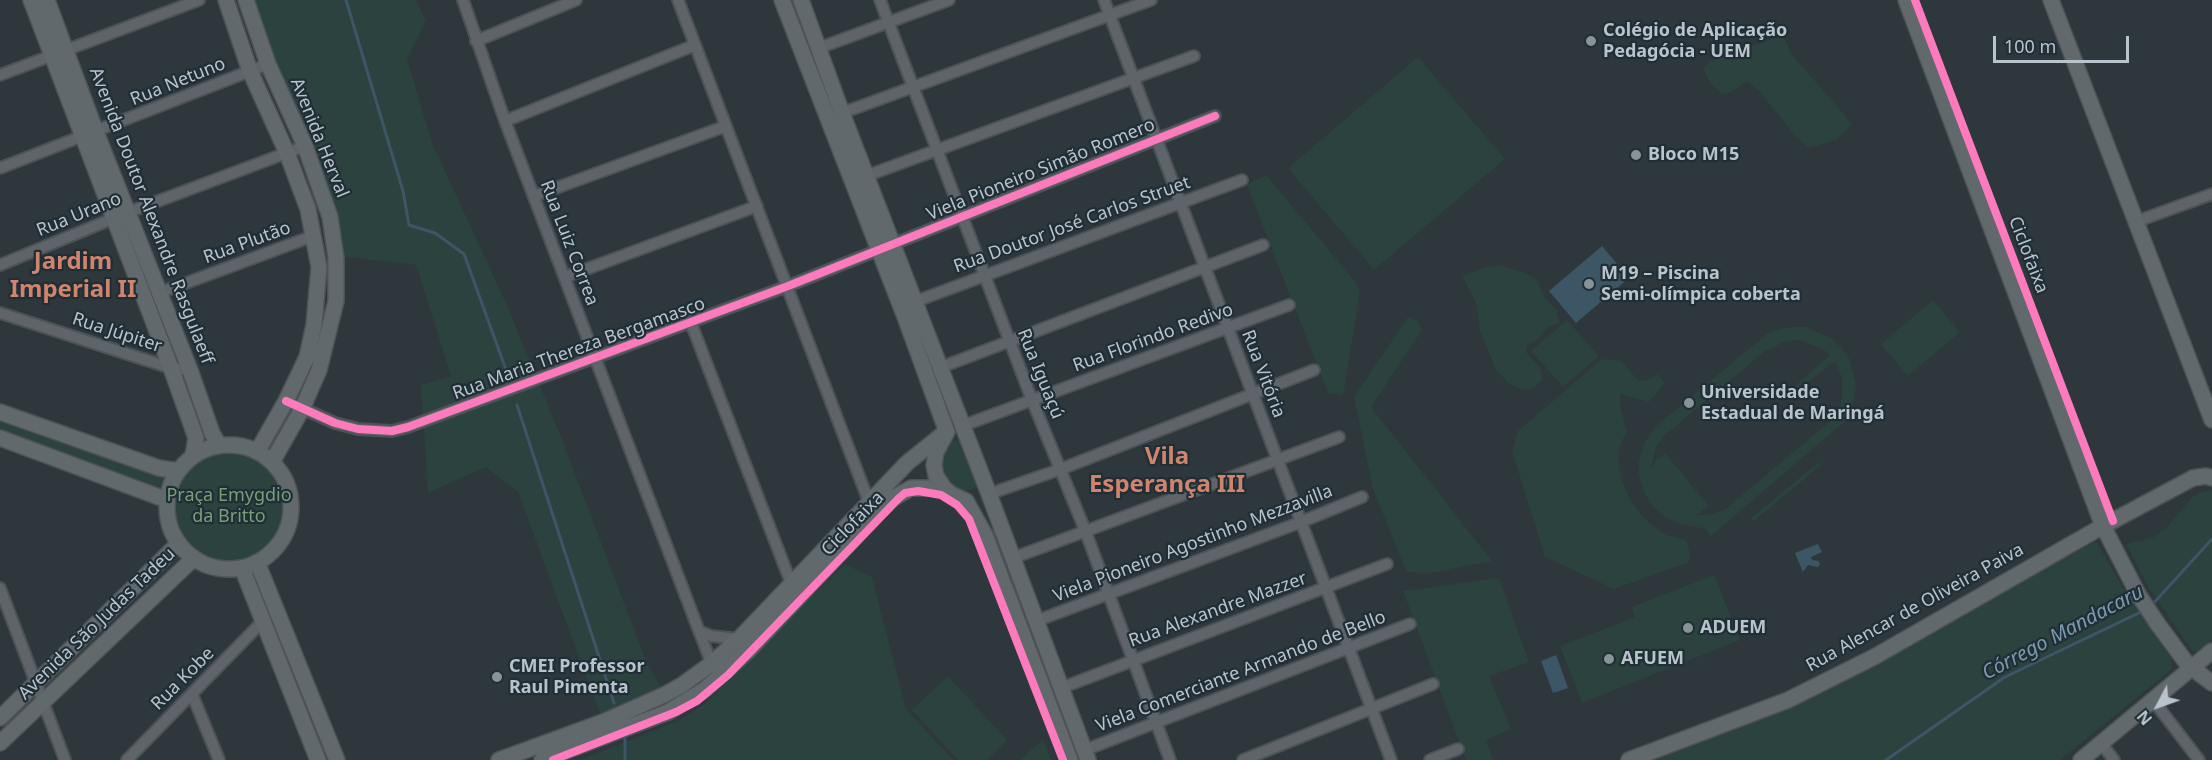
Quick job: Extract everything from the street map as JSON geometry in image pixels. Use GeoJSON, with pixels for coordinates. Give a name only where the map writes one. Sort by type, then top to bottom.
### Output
{"type":"FeatureCollection","features":[{"type":"Feature","properties":{"kind":"main road","name":"Avenida Doutor Alexandre Rasgulaeff"},"geometry":{"type":"LineString","coordinates":[[31,0],[59,53],[122,215],[159,293],[212,433],[219,445]]}},
{"type":"Feature","properties":{"kind":"main road","name":"Avenida Doutor Alexandre Rasgulaeff"},"geometry":{"type":"LineString","coordinates":[[47,0],[59,53]]}},
{"type":"Feature","properties":{"kind":"main road","name":"Avenida Herval"},"geometry":{"type":"LineString","coordinates":[[226,0],[250,71],[308,209],[319,267],[314,325],[307,357],[286,401],[257,452]]}},
{"type":"Feature","properties":{"kind":"main road","name":"Avenida Herval"},"geometry":{"type":"LineString","coordinates":[[246,0],[268,64],[305,146],[330,218],[336,258],[336,301],[320,370],[302,409],[272,462]]}},
{"type":"Feature","properties":{"kind":"main road"},"geometry":{"type":"LineString","coordinates":[[782,0],[885,247],[955,429],[989,495],[1087,755]]}},
{"type":"Feature","properties":{"kind":"main road"},"geometry":{"type":"LineString","coordinates":[[801,0],[866,176],[885,247],[914,302],[939,368],[955,429]]}},
{"type":"Feature","properties":{"kind":"main road"},"geometry":{"type":"LineString","coordinates":[[1906,0],[2103,526],[2138,594],[2157,623],[2192,668],[2212,683]]}},
{"type":"Feature","properties":{"kind":"main road"},"geometry":{"type":"LineString","coordinates":[[2051,0],[2212,420]]}},
{"type":"Feature","properties":{"kind":"main road","name":"Avenida Doutor Alexandre Rasgulaeff"},"geometry":{"type":"LineString","coordinates":[[122,215],[196,438],[194,455]]}},
{"type":"Feature","properties":{"kind":"main road"},"geometry":{"type":"LineString","coordinates":[[0,412],[159,468],[178,471]]}},
{"type":"Feature","properties":{"kind":"main road"},"geometry":{"type":"LineString","coordinates":[[955,429],[936,452],[934,465],[936,476],[951,494],[966,501],[985,535],[1070,760]]}},
{"type":"Feature","properties":{"kind":"main road"},"geometry":{"type":"LineString","coordinates":[[499,760],[603,722],[716,671],[739,639],[907,463],[930,443],[955,429]]}},
{"type":"Feature","properties":{"kind":"main road"},"geometry":{"type":"LineString","coordinates":[[0,438],[167,500]]}},
{"type":"Feature","properties":{"kind":"main road"},"geometry":{"type":"LineString","coordinates":[[219,445],[236,445],[257,452],[272,462],[287,486],[290,497],[290,519],[275,549],[257,562],[242,568],[212,566],[194,558],[179,543],[169,522],[167,500],[172,481],[178,471],[194,455],[219,445]]}},
{"type":"Feature","properties":{"kind":"main road","name":"Rua Alencar de Oliveira Paiva"},"geometry":{"type":"LineString","coordinates":[[1629,760],[1788,700],[1874,657],[2103,526],[2193,478],[2206,476],[2212,478]]}},
{"type":"Feature","properties":{"kind":"main road"},"geometry":{"type":"LineString","coordinates":[[542,760],[668,712],[690,700],[716,671],[890,500],[911,488],[944,488]]}},
{"type":"Feature","properties":{"kind":"main road"},"geometry":{"type":"LineString","coordinates":[[966,501],[989,495]]}},
{"type":"Feature","properties":{"kind":"main road","name":"Avenida São Judas Tadeu"},"geometry":{"type":"LineString","coordinates":[[0,718],[179,543]]}},
{"type":"Feature","properties":{"kind":"main road","name":"Avenida São Judas Tadeu"},"geometry":{"type":"LineString","coordinates":[[0,743],[194,558]]}},
{"type":"Feature","properties":{"kind":"main road"},"geometry":{"type":"LineString","coordinates":[[257,562],[337,760]]}},
{"type":"Feature","properties":{"kind":"main road"},"geometry":{"type":"LineString","coordinates":[[242,568],[318,760]]}},
{"type":"Feature","properties":{"kind":"main road"},"geometry":{"type":"LineString","coordinates":[[2081,760],[2212,651]]}},
{"type":"Feature","properties":{"kind":"street"},"geometry":{"type":"LineString","coordinates":[[0,75],[199,0]]}},
{"type":"Feature","properties":{"kind":"street","name":"Rua Luiz Correa"},"geometry":{"type":"LineString","coordinates":[[463,0],[505,121],[716,671]]}},
{"type":"Feature","properties":{"kind":"street"},"geometry":{"type":"LineString","coordinates":[[476,41],[576,0]]}},
{"type":"Feature","properties":{"kind":"street"},"geometry":{"type":"LineString","coordinates":[[678,0],[869,502]]}},
{"type":"Feature","properties":{"kind":"street","name":"Rua Iguaçú"},"geometry":{"type":"LineString","coordinates":[[880,0],[1009,341],[1085,530],[1170,760]]}},
{"type":"Feature","properties":{"kind":"street"},"geometry":{"type":"LineString","coordinates":[[819,48],[949,0]]}},
{"type":"Feature","properties":{"kind":"street","name":"Rua Vitória"},"geometry":{"type":"LineString","coordinates":[[1104,0],[1390,760]]}},
{"type":"Feature","properties":{"kind":"street"},"geometry":{"type":"LineString","coordinates":[[842,113],[1151,0]]}},
{"type":"Feature","properties":{"kind":"street"},"geometry":{"type":"LineString","coordinates":[[505,121],[695,45]]}},
{"type":"Feature","properties":{"kind":"street"},"geometry":{"type":"LineString","coordinates":[[866,176],[1194,56]]}},
{"type":"Feature","properties":{"kind":"street","name":"Rua Netuno"},"geometry":{"type":"LineString","coordinates":[[0,168],[268,64]]}},
{"type":"Feature","properties":{"kind":"street","name":"Viela Pioneiro Simão Romero"},"geometry":{"type":"LineString","coordinates":[[885,247],[963,218],[1215,116]]}},
{"type":"Feature","properties":{"kind":"street"},"geometry":{"type":"LineString","coordinates":[[534,196],[726,126]]}},
{"type":"Feature","properties":{"kind":"street","name":"Rua Urano"},"geometry":{"type":"LineString","coordinates":[[0,265],[122,215],[305,146]]}},
{"type":"Feature","properties":{"kind":"street","name":"Rua Doutor José Carlos Struet"},"geometry":{"type":"LineString","coordinates":[[914,302],[1242,180]]}},
{"type":"Feature","properties":{"kind":"street"},"geometry":{"type":"LineString","coordinates":[[2135,222],[2212,194]]}},
{"type":"Feature","properties":{"kind":"street"},"geometry":{"type":"LineString","coordinates":[[565,278],[757,206]]}},
{"type":"Feature","properties":{"kind":"street","name":"Rua Plutão"},"geometry":{"type":"LineString","coordinates":[[159,293],[313,236]]}},
{"type":"Feature","properties":{"kind":"street"},"geometry":{"type":"LineString","coordinates":[[939,368],[1263,244]]}},
{"type":"Feature","properties":{"kind":"street","name":"Rua Maria Thereza Bergamasco"},"geometry":{"type":"LineString","coordinates":[[286,401],[335,423],[358,429],[392,431],[436,418],[596,359],[885,247]]}},
{"type":"Feature","properties":{"kind":"street","name":"Rua Florindo Redivo"},"geometry":{"type":"LineString","coordinates":[[955,429],[1289,305]]}},
{"type":"Feature","properties":{"kind":"street","name":"Rua Júpiter"},"geometry":{"type":"LineString","coordinates":[[0,313],[171,368],[190,370]]}},
{"type":"Feature","properties":{"kind":"street"},"geometry":{"type":"LineString","coordinates":[[691,323],[791,583]]}},
{"type":"Feature","properties":{"kind":"street"},"geometry":{"type":"LineString","coordinates":[[989,495],[1314,370]]}},
{"type":"Feature","properties":{"kind":"street"},"geometry":{"type":"LineString","coordinates":[[1013,558],[1339,436]]}},
{"type":"Feature","properties":{"kind":"street","name":"Viela Pioneiro Agostinho Mezzavilla"},"geometry":{"type":"LineString","coordinates":[[1036,621],[1362,497]]}},
{"type":"Feature","properties":{"kind":"street","name":"Rua Alexandre Mazzer"},"geometry":{"type":"LineString","coordinates":[[1061,688],[1387,564]]}},
{"type":"Feature","properties":{"kind":"street"},"geometry":{"type":"LineString","coordinates":[[0,588],[65,760]]}},
{"type":"Feature","properties":{"kind":"street","name":"Rua Kobe"},"geometry":{"type":"LineString","coordinates":[[127,760],[263,621]]}},
{"type":"Feature","properties":{"kind":"street","name":"Viela Comerciante Armando de Bello"},"geometry":{"type":"LineString","coordinates":[[1087,755],[1156,722],[1410,624]]}},
{"type":"Feature","properties":{"kind":"street"},"geometry":{"type":"LineString","coordinates":[[699,631],[711,636],[739,639]]}},
{"type":"Feature","properties":{"kind":"street"},"geometry":{"type":"LineString","coordinates":[[1243,760],[1433,684]]}},
{"type":"Feature","properties":{"kind":"street"},"geometry":{"type":"LineString","coordinates":[[192,694],[219,760]]}},
{"type":"Feature","properties":{"kind":"street"},"geometry":{"type":"LineString","coordinates":[[2153,700],[2199,760]]}},
{"type":"Feature","properties":{"kind":"street"},"geometry":{"type":"LineString","coordinates":[[2101,743],[2114,760]]}},
{"type":"Feature","properties":{"kind":"street"},"geometry":{"type":"LineString","coordinates":[[1430,760],[1458,749]]}},
{"type":"Feature","properties":{"kind":"green space"},"geometry":{"type":"Polygon","coordinates":[[[253,0],[416,0],[426,21],[407,59],[432,143],[506,303],[562,439],[646,661],[666,697],[603,722],[518,492],[486,467],[428,493],[421,385],[451,376],[416,265],[340,256],[253,0]]]}},
{"type":"Feature","properties":{"kind":"green space"},"geometry":{"type":"Polygon","coordinates":[[[1783,36],[1793,56],[1851,125],[1836,140],[1809,148],[1796,137],[1760,92],[1747,81],[1732,92],[1722,94],[1710,83],[1703,68],[1709,62],[1783,36]]]}},
{"type":"Feature","properties":{"kind":"green space"},"geometry":{"type":"Polygon","coordinates":[[[1418,57],[1505,159],[1374,270],[1288,168],[1418,57]]]}},
{"type":"Feature","properties":{"kind":"green space"},"geometry":{"type":"Polygon","coordinates":[[[1266,175],[1360,290],[1344,392],[1341,395],[1328,393],[1247,185],[1266,175]]]}},
{"type":"Feature","properties":{"kind":"green space"},"geometry":{"type":"Polygon","coordinates":[[[1499,265],[1526,273],[1536,279],[1546,299],[1557,310],[1560,322],[1549,327],[1537,340],[1526,346],[1526,352],[1540,367],[1543,379],[1533,388],[1523,390],[1509,384],[1496,370],[1480,331],[1476,303],[1462,276],[1499,265]]]}},
{"type":"Feature","properties":{"kind":"green space"},"geometry":{"type":"Polygon","coordinates":[[[1933,300],[1960,332],[1908,376],[1881,344],[1933,300]]]}},
{"type":"Feature","properties":{"kind":"green space"},"geometry":{"type":"Polygon","coordinates":[[[1408,317],[1418,321],[1422,330],[1371,407],[1492,561],[1425,574],[1406,571],[1373,489],[1354,397],[1408,317]]]}},
{"type":"Feature","properties":{"kind":"green space"},"geometry":{"type":"Polygon","coordinates":[[[1567,320],[1599,356],[1563,387],[1531,351],[1567,320]]]}},
{"type":"Feature","properties":{"kind":"green space"},"geometry":{"type":"Polygon","coordinates":[[[1806,327],[1831,338],[1849,358],[1856,384],[1855,398],[1844,422],[1711,536],[1706,529],[1680,524],[1666,518],[1653,507],[1645,494],[1639,476],[1639,461],[1644,444],[1656,426],[1767,334],[1779,329],[1806,327]],[[1798,340],[1786,341],[1764,352],[1664,436],[1656,448],[1651,469],[1655,461],[1665,453],[1709,506],[1697,515],[1708,515],[1724,510],[1828,423],[1839,407],[1842,398],[1842,378],[1835,361],[1799,390],[1795,386],[1830,355],[1821,348],[1798,340]]]}},
{"type":"Feature","properties":{"kind":"green space"},"geometry":{"type":"Polygon","coordinates":[[[1602,359],[1621,361],[1639,381],[1647,380],[1658,374],[1665,383],[1649,402],[1620,394],[1620,405],[1627,431],[1620,446],[1618,461],[1622,480],[1631,502],[1648,522],[1666,535],[1686,540],[1690,554],[1689,562],[1614,589],[1545,557],[1512,451],[1518,431],[1602,359]]]}},
{"type":"Feature","properties":{"kind":"green space"},"geometry":{"type":"Polygon","coordinates":[[[0,419],[163,476],[164,483],[157,487],[0,433],[0,419]]]}},
{"type":"Feature","properties":{"kind":"green space"},"geometry":{"type":"Polygon","coordinates":[[[959,441],[977,487],[972,489],[961,491],[950,486],[939,469],[943,445],[959,441]]]}},
{"type":"Feature","properties":{"kind":"green space","name":"Praça Emygdio da Britto"},"geometry":{"type":"Polygon","coordinates":[[[229,451],[250,456],[268,467],[279,485],[284,506],[279,527],[268,545],[250,556],[229,561],[208,556],[190,545],[179,527],[174,506],[179,485],[190,467],[208,456],[229,451]]]}},
{"type":"Feature","properties":{"kind":"green space"},"geometry":{"type":"Polygon","coordinates":[[[1819,462],[1821,465],[1754,521],[1751,518],[1819,462]]]}},
{"type":"Feature","properties":{"kind":"green space"},"geometry":{"type":"Polygon","coordinates":[[[2212,490],[2212,640],[2198,652],[2192,650],[2150,590],[2126,544],[2152,538],[2168,526],[2192,497],[2212,490]]]}},
{"type":"Feature","properties":{"kind":"green space"},"geometry":{"type":"Polygon","coordinates":[[[2096,541],[2127,595],[2171,658],[2172,669],[2060,760],[1645,760],[1875,661],[2096,541]]]}},
{"type":"Feature","properties":{"kind":"green space"},"geometry":{"type":"Polygon","coordinates":[[[845,564],[872,577],[906,709],[953,760],[580,760],[680,720],[706,703],[845,564]]]}},
{"type":"Feature","properties":{"kind":"green space"},"geometry":{"type":"Polygon","coordinates":[[[1714,575],[1740,640],[1582,703],[1560,646],[1635,617],[1632,607],[1714,575]]]}},
{"type":"Feature","properties":{"kind":"green space"},"geometry":{"type":"Polygon","coordinates":[[[1499,578],[1529,662],[1489,676],[1511,729],[1486,740],[1493,760],[1466,760],[1403,591],[1499,578]]]}},
{"type":"Feature","properties":{"kind":"green space"},"geometry":{"type":"Polygon","coordinates":[[[948,676],[1007,740],[987,760],[958,760],[912,710],[948,676]]]}},
{"type":"Feature","properties":{"kind":"green space"},"geometry":{"type":"Polygon","coordinates":[[[1043,739],[1051,760],[1020,760],[1043,739]]]}},
{"type":"Feature","properties":{"kind":"water","name":"M19 – Piscina Semi-olímpica coberta"},"geometry":{"type":"Polygon","coordinates":[[[1602,246],[1629,278],[1576,323],[1549,291],[1602,246]]]}},
{"type":"Feature","properties":{"kind":"water"},"geometry":{"type":"Polygon","coordinates":[[[1818,544],[1822,552],[1811,557],[1812,560],[1819,561],[1820,565],[1817,567],[1808,565],[1803,572],[1795,553],[1818,544]]]}},
{"type":"Feature","properties":{"kind":"water"},"geometry":{"type":"Polygon","coordinates":[[[1556,655],[1568,688],[1553,693],[1541,661],[1556,655]]]}},
{"type":"Feature","properties":{"kind":"waterway"},"geometry":{"type":"LineString","coordinates":[[346,0],[403,191],[409,225],[435,233],[464,254],[509,378]]}},
{"type":"Feature","properties":{"kind":"waterway"},"geometry":{"type":"LineString","coordinates":[[517,405],[614,703]]}},
{"type":"Feature","properties":{"kind":"waterway","name":"Córrego Mandacaru"},"geometry":{"type":"LineString","coordinates":[[2151,606],[2212,539]]}},
{"type":"Feature","properties":{"kind":"waterway","name":"Córrego Mandacaru"},"geometry":{"type":"LineString","coordinates":[[1886,760],[2005,677],[2143,611]]}},
{"type":"Feature","properties":{"kind":"waterway"},"geometry":{"type":"LineString","coordinates":[[625,737],[625,760]]}},
{"type":"Feature","properties":{"kind":"cycle path","name":"Ciclofaixa"},"geometry":{"type":"LineString","coordinates":[[1915,0],[2113,521]]}},
{"type":"Feature","properties":{"kind":"cycle path"},"geometry":{"type":"LineString","coordinates":[[286,401],[335,423],[358,429],[392,431],[408,427],[788,286],[1215,116]]}},
{"type":"Feature","properties":{"kind":"cycle path","name":"Ciclofaixa"},"geometry":{"type":"LineString","coordinates":[[553,760],[676,712],[697,701],[728,675],[899,498],[905,493],[918,491],[941,495],[957,505],[969,519],[1063,760]]}},
{"type":"Feature","properties":{"kind":"place","name":"Colégio de Aplicação Pedagócia - UEM"},"geometry":{"type":"Point","coordinates":[1591,41]}},
{"type":"Feature","properties":{"kind":"place","name":"Bloco M15"},"geometry":{"type":"Point","coordinates":[1636,155]}},
{"type":"Feature","properties":{"kind":"place","name":"M19 – Piscina Semi-olímpica coberta"},"geometry":{"type":"Point","coordinates":[1589,284]}},
{"type":"Feature","properties":{"kind":"place","name":"Universidade Estadual de Maringá"},"geometry":{"type":"Point","coordinates":[1689,403]}},
{"type":"Feature","properties":{"kind":"place","name":"ADUEM"},"geometry":{"type":"Point","coordinates":[1688,628]}},
{"type":"Feature","properties":{"kind":"place","name":"AFUEM"},"geometry":{"type":"Point","coordinates":[1609,659]}},
{"type":"Feature","properties":{"kind":"place","name":"CMEI Professor Raul Pimenta"},"geometry":{"type":"Point","coordinates":[497,677]}},
{"type":"Feature","properties":{"kind":"district","name":"Jardim Imperial II"},"geometry":{"type":"Point","coordinates":[73,276]}},
{"type":"Feature","properties":{"kind":"district","name":"Vila Esperança III"},"geometry":{"type":"Point","coordinates":[1167,471]}}]}
